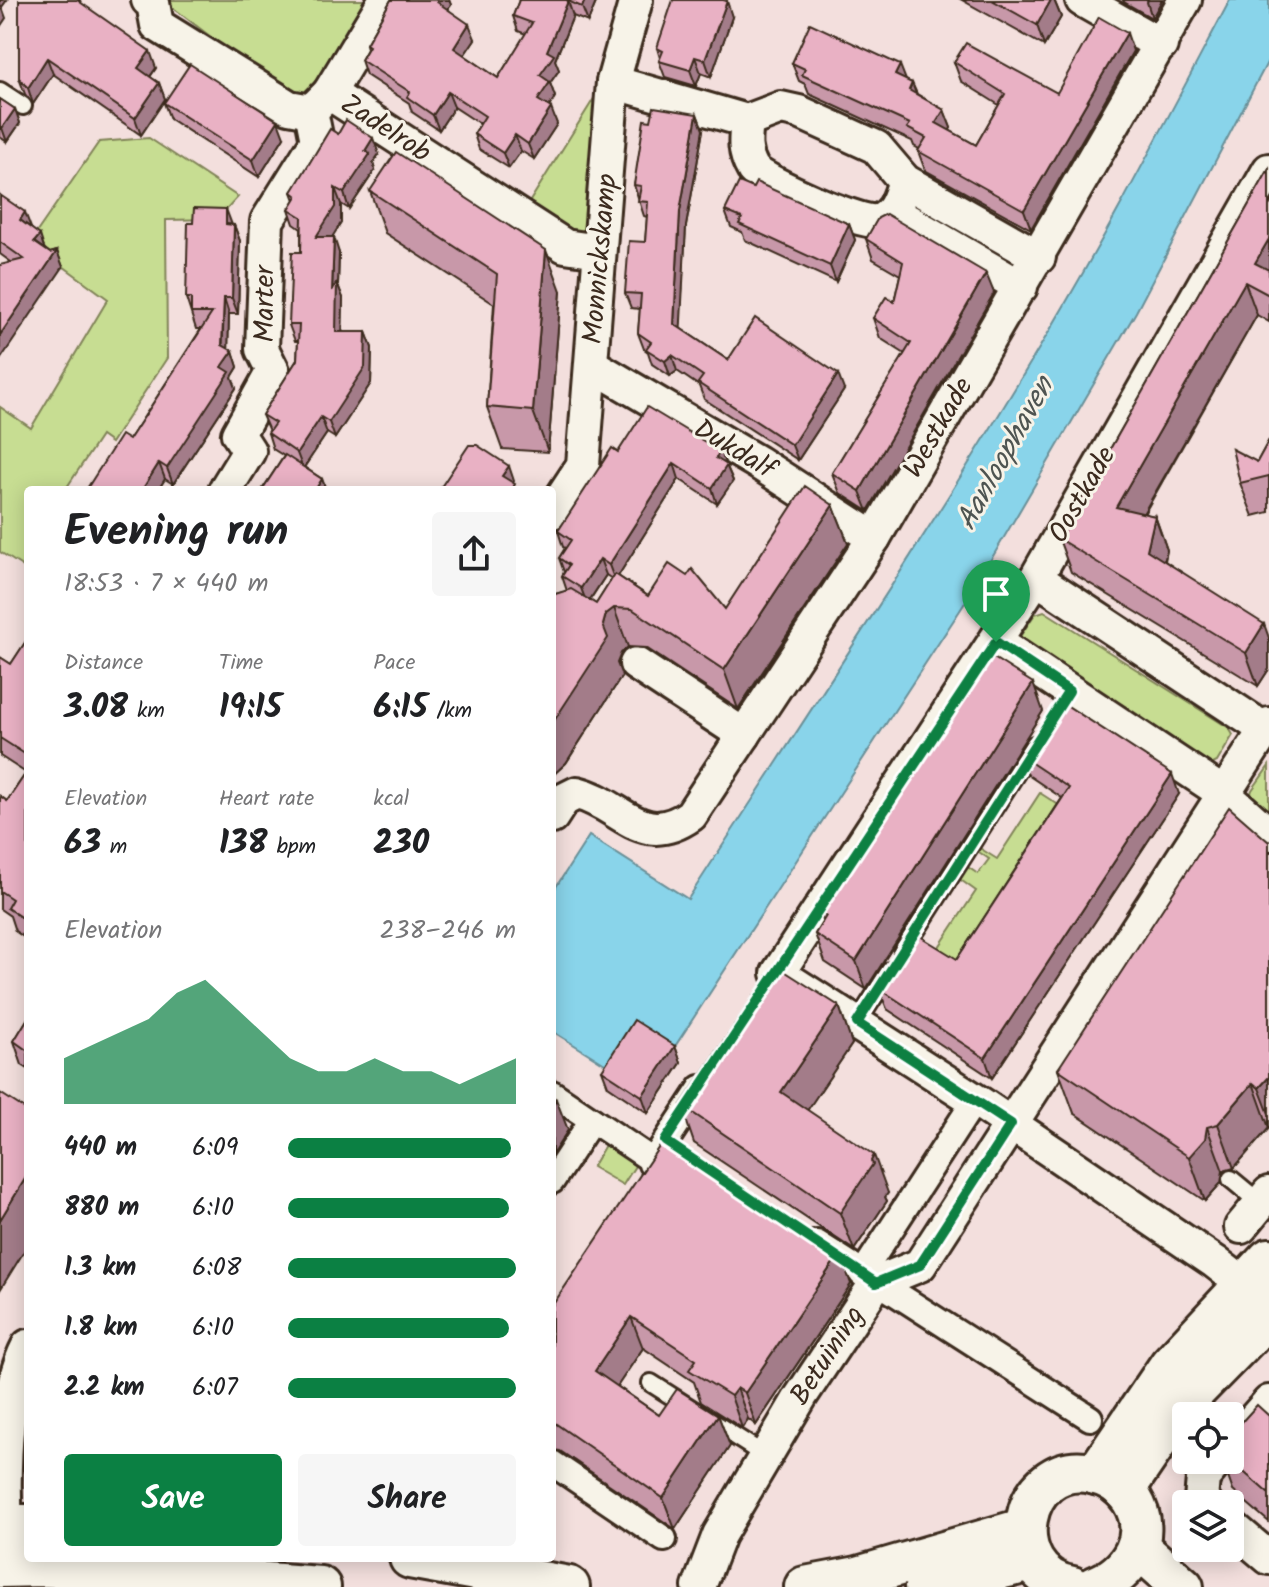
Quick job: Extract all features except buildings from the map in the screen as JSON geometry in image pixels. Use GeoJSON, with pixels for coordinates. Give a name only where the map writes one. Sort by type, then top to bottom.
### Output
{"type":"FeatureCollection","features":[{"type":"Feature","properties":{"kind":"street"},"geometry":{"type":"LineString","coordinates":[[320,102],[385,0]]}},
{"type":"Feature","properties":{"kind":"street","name":"Monnickskamp"},"geometry":{"type":"LineString","coordinates":[[556,506],[583,465],[613,82],[636,0]]}},
{"type":"Feature","properties":{"kind":"street"},"geometry":{"type":"LineString","coordinates":[[1082,0],[1161,45]]}},
{"type":"Feature","properties":{"kind":"street","name":"Westkade"},"geometry":{"type":"LineString","coordinates":[[556,811],[563,800],[577,793],[645,828],[674,826],[691,815],[874,538],[1185,0]]}},
{"type":"Feature","properties":{"kind":"street","name":"Zadelrob"},"geometry":{"type":"LineString","coordinates":[[152,1],[157,25],[289,107],[320,102],[565,246],[599,251]]}},
{"type":"Feature","properties":{"kind":"street"},"geometry":{"type":"LineString","coordinates":[[613,82],[747,121],[781,108],[799,112],[876,147],[905,181],[1039,257]]}},
{"type":"Feature","properties":{"kind":"street","name":"Marter"},"geometry":{"type":"LineString","coordinates":[[227,486],[249,451],[238,434],[273,371],[262,349],[267,221],[317,141],[320,102]]}},
{"type":"Feature","properties":{"kind":"street"},"geometry":{"type":"LineString","coordinates":[[747,121],[744,150],[755,173],[856,220],[876,222],[893,212],[905,181]]}},
{"type":"Feature","properties":{"kind":"street","name":"Oostkade"},"geometry":{"type":"LineString","coordinates":[[857,1023],[770,985],[1036,578],[1269,170]]}},
{"type":"Feature","properties":{"kind":"street"},"geometry":{"type":"LineString","coordinates":[[893,212],[1021,287]]}},
{"type":"Feature","properties":{"kind":"street","name":"Dukdalf"},"geometry":{"type":"LineString","coordinates":[[592,365],[757,462],[874,538]]}},
{"type":"Feature","properties":{"kind":"street"},"geometry":{"type":"LineString","coordinates":[[1036,578],[1268,728]]}},
{"type":"Feature","properties":{"kind":"street"},"geometry":{"type":"LineString","coordinates":[[996,642],[1064,698],[1223,793],[1269,834]]}},
{"type":"Feature","properties":{"kind":"street"},"geometry":{"type":"LineString","coordinates":[[636,664],[744,735]]}},
{"type":"Feature","properties":{"kind":"street","name":"Betuining"},"geometry":{"type":"LineString","coordinates":[[699,1587],[719,1535],[869,1278],[920,1265],[1223,793],[1268,728]]}},
{"type":"Feature","properties":{"kind":"street"},"geometry":{"type":"LineString","coordinates":[[857,1023],[1263,1290],[1170,1365],[1110,1482]]}},
{"type":"Feature","properties":{"kind":"street"},"geometry":{"type":"LineString","coordinates":[[636,1187],[718,1063]]}},
{"type":"Feature","properties":{"kind":"street"},"geometry":{"type":"LineString","coordinates":[[556,1096],[592,1120],[659,1151],[691,1159]]}},
{"type":"Feature","properties":{"kind":"street"},"geometry":{"type":"LineString","coordinates":[[869,1278],[975,1100]]}},
{"type":"Feature","properties":{"kind":"street"},"geometry":{"type":"LineString","coordinates":[[556,1175],[592,1120]]}},
{"type":"Feature","properties":{"kind":"street"},"geometry":{"type":"LineString","coordinates":[[793,1227],[1090,1418]]}},
{"type":"Feature","properties":{"kind":"street"},"geometry":{"type":"LineString","coordinates":[[24,1362],[1,1463],[11,1525],[5,1566],[320,1587]]}},
{"type":"Feature","properties":{"kind":"street"},"geometry":{"type":"LineString","coordinates":[[1244,1430],[1269,1402]]}},
{"type":"Feature","properties":{"kind":"street"},"geometry":{"type":"LineString","coordinates":[[556,1466],[664,1539]]}},
{"type":"Feature","properties":{"kind":"street"},"geometry":{"type":"LineString","coordinates":[[1077,1472],[1110,1482],[1137,1512],[1138,1547],[1126,1568],[1098,1586],[1053,1581],[1028,1545],[1031,1501],[1050,1481],[1077,1472]]}},
{"type":"Feature","properties":{"kind":"street"},"geometry":{"type":"LineString","coordinates":[[1244,1537],[1269,1558]]}},
{"type":"Feature","properties":{"kind":"street"},"geometry":{"type":"LineString","coordinates":[[805,1587],[1028,1545]]}},
{"type":"Feature","properties":{"kind":"street"},"geometry":{"type":"LineString","coordinates":[[925,1587],[1028,1545]]}},
{"type":"Feature","properties":{"kind":"street"},"geometry":{"type":"LineString","coordinates":[[1138,1547],[1183,1587]]}},
{"type":"Feature","properties":{"kind":"street"},"geometry":{"type":"LineString","coordinates":[[444,1562],[569,1587]]}},
{"type":"Feature","properties":{"kind":"lane"},"geometry":{"type":"LineString","coordinates":[[0,91],[23,106]]}},
{"type":"Feature","properties":{"kind":"lane"},"geometry":{"type":"LineString","coordinates":[[857,1023],[1043,731]]}},
{"type":"Feature","properties":{"kind":"lane"},"geometry":{"type":"LineString","coordinates":[[1231,1179],[1257,1208]]}},
{"type":"Feature","properties":{"kind":"lane"},"geometry":{"type":"LineString","coordinates":[[651,1383],[766,1456]]}},
{"type":"Feature","properties":{"kind":"green space"},"geometry":{"type":"Polygon","coordinates":[[[172,0],[367,0],[310,98],[288,96],[168,4],[172,0]]]}},
{"type":"Feature","properties":{"kind":"green space"},"geometry":{"type":"Polygon","coordinates":[[[608,76],[592,231],[573,241],[525,209],[608,76]]]}},
{"type":"Feature","properties":{"kind":"green space"},"geometry":{"type":"Polygon","coordinates":[[[149,138],[238,197],[218,219],[166,220],[167,358],[111,443],[101,436],[68,486],[24,486],[24,567],[0,552],[0,407],[31,428],[108,299],[30,242],[99,142],[149,138]]]}},
{"type":"Feature","properties":{"kind":"green space"},"geometry":{"type":"Polygon","coordinates":[[[1044,611],[1229,728],[1233,735],[1217,762],[1207,767],[1021,649],[1019,638],[1035,614],[1044,611]]]}},
{"type":"Feature","properties":{"kind":"green space"},"geometry":{"type":"Polygon","coordinates":[[[1269,766],[1269,823],[1248,802],[1252,790],[1269,766]]]}},
{"type":"Feature","properties":{"kind":"green space"},"geometry":{"type":"Polygon","coordinates":[[[1040,793],[1068,811],[963,971],[935,953],[976,891],[958,878],[966,866],[978,874],[989,859],[976,850],[978,847],[997,859],[1040,793]]]}},
{"type":"Feature","properties":{"kind":"green space"},"geometry":{"type":"Polygon","coordinates":[[[608,1140],[640,1158],[623,1185],[592,1167],[608,1140]]]}},
{"type":"Feature","properties":{"kind":"water","name":"Aanloophaven"},"geometry":{"type":"Polygon","coordinates":[[[1230,0],[1269,0],[1269,59],[1136,312],[972,592],[668,1057],[613,1069],[556,1033],[556,887],[589,836],[688,899],[908,560],[1035,355],[1111,223],[1230,0]]]}},
{"type":"Feature","properties":{"kind":"route"},"geometry":{"type":"LineString","coordinates":[[996,642],[1069,691],[857,1023],[1011,1124],[920,1265],[876,1283],[665,1141],[996,642]]}}]}
